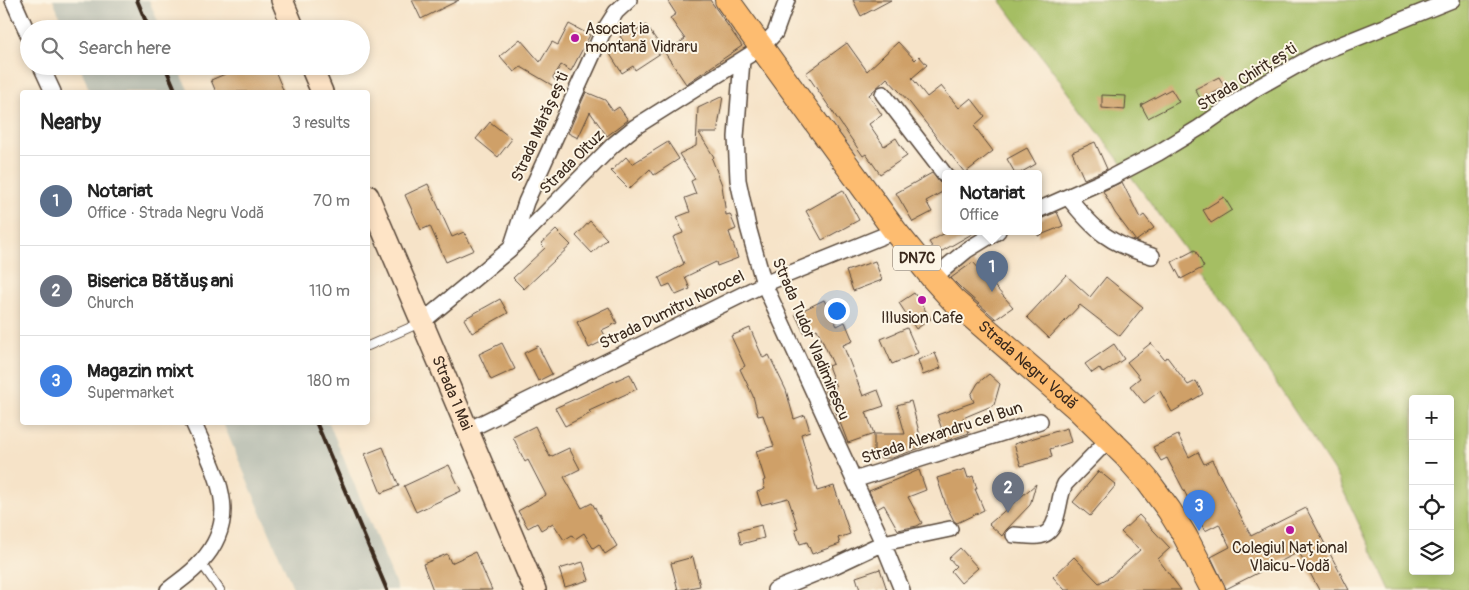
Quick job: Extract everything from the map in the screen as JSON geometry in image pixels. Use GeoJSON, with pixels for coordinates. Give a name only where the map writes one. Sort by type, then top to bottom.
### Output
{"type":"FeatureCollection","features":[{"type":"Feature","properties":{"kind":"main road"},"geometry":{"type":"LineString","coordinates":[[282,0],[290,20]]}},
{"type":"Feature","properties":{"kind":"main road","name":"Strada Negru Vodă"},"geometry":{"type":"LineString","coordinates":[[727,0],[896,232],[933,278],[953,300],[1078,409],[1147,480],[1169,510],[1200,563],[1213,590]]}},
{"type":"Feature","properties":{"kind":"main road"},"geometry":{"type":"LineString","coordinates":[[315,75],[321,90]]}},
{"type":"Feature","properties":{"kind":"main road","name":"Strada 1 Mai"},"geometry":{"type":"LineString","coordinates":[[370,209],[422,322],[535,590]]}},
{"type":"Feature","properties":{"kind":"street"},"geometry":{"type":"LineString","coordinates":[[13,0],[22,20]]}},
{"type":"Feature","properties":{"kind":"street","name":"Strada Mărășești"},"geometry":{"type":"LineString","coordinates":[[510,250],[526,202],[602,34],[616,12],[628,0]]}},
{"type":"Feature","properties":{"kind":"street"},"geometry":{"type":"LineString","coordinates":[[762,47],[775,32],[787,0]]}},
{"type":"Feature","properties":{"kind":"street","name":"Strada Chirițești"},"geometry":{"type":"LineString","coordinates":[[1042,208],[1110,178],[1158,153],[1255,89],[1316,54],[1452,0]]}},
{"type":"Feature","properties":{"kind":"street","name":"Strada Oituz"},"geometry":{"type":"LineString","coordinates":[[422,322],[510,250],[613,145],[635,127],[762,47]]}},
{"type":"Feature","properties":{"kind":"street","name":"Strada Tudor Vladimirescu"},"geometry":{"type":"LineString","coordinates":[[742,60],[736,137],[738,180],[748,227],[764,284],[883,543],[902,590]]}},
{"type":"Feature","properties":{"kind":"street"},"geometry":{"type":"LineString","coordinates":[[46,75],[52,90]]}},
{"type":"Feature","properties":{"kind":"street"},"geometry":{"type":"LineString","coordinates":[[883,94],[942,171]]}},
{"type":"Feature","properties":{"kind":"street"},"geometry":{"type":"LineString","coordinates":[[1068,197],[1087,222],[1100,233],[1130,250],[1152,256]]}},
{"type":"Feature","properties":{"kind":"street"},"geometry":{"type":"LineString","coordinates":[[526,202],[547,213]]}},
{"type":"Feature","properties":{"kind":"street","name":"Strada Dumitru Norocel"},"geometry":{"type":"LineString","coordinates":[[468,430],[764,284],[896,232]]}},
{"type":"Feature","properties":{"kind":"street"},"geometry":{"type":"LineString","coordinates":[[933,278],[986,235]]}},
{"type":"Feature","properties":{"kind":"street","name":"Strada Alexandru cel Bun"},"geometry":{"type":"LineString","coordinates":[[854,480],[1040,420]]}},
{"type":"Feature","properties":{"kind":"street"},"geometry":{"type":"LineString","coordinates":[[168,590],[201,563],[214,545],[222,525],[224,501],[218,480],[194,425]]}},
{"type":"Feature","properties":{"kind":"street"},"geometry":{"type":"LineString","coordinates":[[1014,535],[1038,536],[1048,533],[1053,526],[1061,492],[1065,484],[1109,439]]}},
{"type":"Feature","properties":{"kind":"street"},"geometry":{"type":"LineString","coordinates":[[775,590],[834,566],[883,543],[950,530]]}},
{"type":"Feature","properties":{"kind":"lane"},"geometry":{"type":"LineString","coordinates":[[370,345],[422,322]]}},
{"type":"Feature","properties":{"kind":"lane"},"geometry":{"type":"LineString","coordinates":[[201,563],[220,590]]}},
{"type":"Feature","properties":{"kind":"shaded area"},"geometry":{"type":"Polygon","coordinates":[[[53,0],[149,0],[157,20],[61,20],[53,0]]]}},
{"type":"Feature","properties":{"kind":"shaded area"},"geometry":{"type":"Polygon","coordinates":[[[83,75],[181,75],[188,90],[89,90],[83,75]]]}},
{"type":"Feature","properties":{"kind":"shaded area"},"geometry":{"type":"Polygon","coordinates":[[[224,425],[330,425],[398,590],[294,590],[224,425]]]}},
{"type":"Feature","properties":{"kind":"green space"},"geometry":{"type":"Polygon","coordinates":[[[1000,0],[1469,0],[1469,590],[1390,590],[1335,473],[1216,291],[1000,0]]]}},
{"type":"Feature","properties":{"kind":"building"},"geometry":{"type":"Polygon","coordinates":[[[412,0],[459,0],[421,19],[412,0]]]}},
{"type":"Feature","properties":{"kind":"building"},"geometry":{"type":"Polygon","coordinates":[[[667,0],[710,0],[742,46],[686,84],[665,53],[685,39],[670,18],[676,14],[667,0]]]}},
{"type":"Feature","properties":{"kind":"building"},"geometry":{"type":"Polygon","coordinates":[[[853,0],[891,0],[861,16],[853,0]]]}},
{"type":"Feature","properties":{"kind":"building"},"geometry":{"type":"Polygon","coordinates":[[[569,24],[590,35],[571,71],[561,65],[553,78],[563,89],[562,91],[521,67],[514,72],[500,56],[520,39],[540,62],[552,42],[558,45],[569,24]]]}},
{"type":"Feature","properties":{"kind":"building"},"geometry":{"type":"Polygon","coordinates":[[[646,25],[664,51],[635,70],[633,66],[622,73],[608,51],[623,41],[620,36],[634,26],[637,30],[646,25]]]}},
{"type":"Feature","properties":{"kind":"building"},"geometry":{"type":"Polygon","coordinates":[[[898,42],[915,60],[919,56],[927,65],[912,78],[927,97],[941,86],[959,108],[971,98],[985,116],[974,126],[993,151],[969,170],[963,170],[910,103],[887,78],[869,95],[882,115],[869,124],[884,146],[896,138],[907,156],[880,174],[866,154],[863,156],[806,73],[847,43],[867,71],[898,42]]]}},
{"type":"Feature","properties":{"kind":"building"},"geometry":{"type":"Polygon","coordinates":[[[223,75],[277,75],[283,90],[215,90],[211,80],[223,75]]]}},
{"type":"Feature","properties":{"kind":"building"},"geometry":{"type":"Polygon","coordinates":[[[1219,77],[1225,87],[1201,100],[1195,89],[1219,77]]]}},
{"type":"Feature","properties":{"kind":"building"},"geometry":{"type":"Polygon","coordinates":[[[1171,89],[1179,102],[1148,118],[1141,105],[1171,89]]]}},
{"type":"Feature","properties":{"kind":"building"},"geometry":{"type":"Polygon","coordinates":[[[586,92],[605,100],[613,111],[619,107],[628,120],[607,136],[590,112],[578,138],[568,133],[586,92]]]}},
{"type":"Feature","properties":{"kind":"building"},"geometry":{"type":"Polygon","coordinates":[[[1102,95],[1126,96],[1125,110],[1102,108],[1102,95]]]}},
{"type":"Feature","properties":{"kind":"building"},"geometry":{"type":"Polygon","coordinates":[[[723,96],[717,133],[699,133],[714,157],[712,159],[722,185],[726,215],[730,214],[736,229],[729,232],[738,258],[717,266],[716,262],[685,277],[690,289],[676,295],[670,284],[663,287],[659,278],[684,264],[673,237],[683,233],[677,217],[690,212],[685,198],[696,194],[691,181],[695,179],[679,154],[696,146],[698,108],[723,96]]]}},
{"type":"Feature","properties":{"kind":"building"},"geometry":{"type":"Polygon","coordinates":[[[490,122],[512,139],[498,157],[476,139],[490,122]]]}},
{"type":"Feature","properties":{"kind":"building"},"geometry":{"type":"Polygon","coordinates":[[[668,142],[679,159],[654,175],[650,169],[629,189],[611,171],[626,157],[632,164],[668,142]]]}},
{"type":"Feature","properties":{"kind":"building"},"geometry":{"type":"Polygon","coordinates":[[[1095,142],[1107,169],[1084,179],[1072,152],[1095,142]]]}},
{"type":"Feature","properties":{"kind":"building"},"geometry":{"type":"Polygon","coordinates":[[[1027,148],[1036,164],[1025,170],[1013,170],[1007,159],[1027,148]]]}},
{"type":"Feature","properties":{"kind":"building"},"geometry":{"type":"Polygon","coordinates":[[[932,173],[942,184],[942,192],[926,201],[932,212],[913,222],[896,193],[932,173]]]}},
{"type":"Feature","properties":{"kind":"building"},"geometry":{"type":"Polygon","coordinates":[[[1122,182],[1140,218],[1144,215],[1154,228],[1136,241],[1115,213],[1103,191],[1122,182]]]}},
{"type":"Feature","properties":{"kind":"building"},"geometry":{"type":"Polygon","coordinates":[[[428,184],[452,237],[464,232],[474,250],[446,262],[430,226],[421,230],[405,195],[428,184]]]}},
{"type":"Feature","properties":{"kind":"building"},"geometry":{"type":"Polygon","coordinates":[[[843,190],[859,220],[822,240],[806,211],[843,190]]]}},
{"type":"Feature","properties":{"kind":"building"},"geometry":{"type":"Polygon","coordinates":[[[1224,197],[1232,210],[1211,223],[1203,210],[1224,197]]]}},
{"type":"Feature","properties":{"kind":"building"},"geometry":{"type":"Polygon","coordinates":[[[1057,212],[1063,226],[1042,234],[1042,218],[1057,212]]]}},
{"type":"Feature","properties":{"kind":"building"},"geometry":{"type":"Polygon","coordinates":[[[590,221],[607,239],[592,253],[576,236],[590,221]]]}},
{"type":"Feature","properties":{"kind":"building"},"geometry":{"type":"Polygon","coordinates":[[[556,230],[571,245],[524,289],[513,278],[545,248],[541,244],[556,230]]]}},
{"type":"Feature","properties":{"kind":"building"},"geometry":{"type":"Polygon","coordinates":[[[942,235],[970,235],[937,254],[929,242],[942,235]]]}},
{"type":"Feature","properties":{"kind":"building"},"geometry":{"type":"Polygon","coordinates":[[[1195,250],[1204,267],[1181,279],[1172,262],[1195,250]]]}},
{"type":"Feature","properties":{"kind":"building"},"geometry":{"type":"Polygon","coordinates":[[[875,261],[882,280],[853,291],[846,271],[875,261]]]}},
{"type":"Feature","properties":{"kind":"building"},"geometry":{"type":"Polygon","coordinates":[[[973,262],[1013,307],[996,319],[951,278],[973,262]]]}},
{"type":"Feature","properties":{"kind":"building"},"geometry":{"type":"Polygon","coordinates":[[[1066,275],[1090,297],[1106,277],[1143,307],[1120,336],[1080,305],[1049,338],[1027,317],[1066,275]]]}},
{"type":"Feature","properties":{"kind":"building"},"geometry":{"type":"Polygon","coordinates":[[[914,293],[931,319],[916,329],[899,303],[914,293]]]}},
{"type":"Feature","properties":{"kind":"building"},"geometry":{"type":"Polygon","coordinates":[[[500,299],[508,313],[472,333],[464,319],[500,299]]]}},
{"type":"Feature","properties":{"kind":"building"},"geometry":{"type":"Polygon","coordinates":[[[824,300],[837,326],[845,322],[853,341],[843,345],[863,396],[878,390],[884,406],[866,412],[874,434],[848,443],[832,402],[829,403],[825,391],[836,387],[828,366],[833,364],[817,329],[805,335],[795,314],[824,300]]]}},
{"type":"Feature","properties":{"kind":"building"},"geometry":{"type":"Polygon","coordinates":[[[609,307],[617,323],[602,330],[607,339],[589,348],[577,322],[609,307]]]}},
{"type":"Feature","properties":{"kind":"building"},"geometry":{"type":"Polygon","coordinates":[[[750,328],[763,358],[769,355],[786,390],[794,419],[805,415],[810,431],[801,434],[817,491],[834,486],[850,534],[838,538],[840,544],[812,554],[807,542],[800,544],[795,529],[798,528],[788,498],[761,505],[757,492],[765,489],[763,481],[765,480],[756,451],[774,446],[763,415],[758,416],[753,396],[740,369],[745,366],[731,336],[750,328]]]}},
{"type":"Feature","properties":{"kind":"building"},"geometry":{"type":"Polygon","coordinates":[[[907,328],[918,353],[892,364],[881,339],[907,328]]]}},
{"type":"Feature","properties":{"kind":"building"},"geometry":{"type":"Polygon","coordinates":[[[502,343],[515,369],[491,380],[479,354],[502,343]]]}},
{"type":"Feature","properties":{"kind":"building"},"geometry":{"type":"Polygon","coordinates":[[[1151,343],[1164,359],[1167,357],[1188,385],[1196,381],[1203,394],[1172,412],[1160,391],[1144,403],[1130,386],[1140,378],[1127,362],[1151,343]]]}},
{"type":"Feature","properties":{"kind":"building"},"geometry":{"type":"Polygon","coordinates":[[[1114,344],[1124,359],[1103,373],[1099,368],[1092,373],[1085,364],[1114,344]]]}},
{"type":"Feature","properties":{"kind":"building"},"geometry":{"type":"Polygon","coordinates":[[[538,346],[552,374],[538,381],[524,353],[538,346]]]}},
{"type":"Feature","properties":{"kind":"building"},"geometry":{"type":"Polygon","coordinates":[[[935,353],[941,368],[923,375],[918,360],[935,353]]]}},
{"type":"Feature","properties":{"kind":"building"},"geometry":{"type":"Polygon","coordinates":[[[630,374],[637,389],[589,411],[591,413],[565,426],[555,408],[630,374]]]}},
{"type":"Feature","properties":{"kind":"building"},"geometry":{"type":"Polygon","coordinates":[[[989,374],[1000,384],[994,405],[963,418],[969,433],[946,441],[937,415],[974,402],[971,395],[978,383],[989,374]]]}},
{"type":"Feature","properties":{"kind":"building"},"geometry":{"type":"Polygon","coordinates":[[[911,401],[923,447],[892,458],[874,458],[874,434],[905,434],[897,405],[911,401]]]}},
{"type":"Feature","properties":{"kind":"building"},"geometry":{"type":"Polygon","coordinates":[[[535,426],[550,457],[569,448],[580,469],[564,477],[582,508],[592,503],[617,546],[605,554],[599,544],[593,548],[584,533],[575,539],[572,535],[564,540],[553,523],[541,530],[537,523],[528,528],[518,511],[546,495],[528,460],[525,462],[513,437],[535,426]]]}},
{"type":"Feature","properties":{"kind":"building"},"geometry":{"type":"Polygon","coordinates":[[[1067,428],[1071,442],[1050,449],[1052,457],[1021,466],[1014,444],[1067,428]]]}},
{"type":"Feature","properties":{"kind":"building"},"geometry":{"type":"Polygon","coordinates":[[[1178,435],[1189,457],[1198,452],[1204,464],[1212,460],[1251,536],[1306,508],[1349,590],[1319,590],[1299,552],[1226,589],[1211,557],[1230,547],[1219,524],[1205,531],[1167,458],[1161,461],[1153,447],[1178,435]]]}},
{"type":"Feature","properties":{"kind":"building"},"geometry":{"type":"Polygon","coordinates":[[[383,447],[399,486],[381,493],[365,454],[383,447]]]}},
{"type":"Feature","properties":{"kind":"building"},"geometry":{"type":"Polygon","coordinates":[[[449,465],[461,491],[416,512],[404,486],[449,465]]]}},
{"type":"Feature","properties":{"kind":"building"},"geometry":{"type":"Polygon","coordinates":[[[965,469],[968,478],[973,476],[977,489],[975,489],[984,510],[957,523],[954,521],[946,505],[937,478],[965,469]]]}},
{"type":"Feature","properties":{"kind":"building"},"geometry":{"type":"Polygon","coordinates":[[[919,470],[926,490],[908,497],[922,523],[898,530],[884,505],[877,509],[869,491],[919,470]]]}},
{"type":"Feature","properties":{"kind":"building"},"geometry":{"type":"Polygon","coordinates":[[[1099,471],[1116,485],[1090,516],[1073,502],[1099,471]]]}},
{"type":"Feature","properties":{"kind":"building"},"geometry":{"type":"Polygon","coordinates":[[[1036,484],[1030,505],[1002,536],[989,524],[1036,484]]]}},
{"type":"Feature","properties":{"kind":"building"},"geometry":{"type":"Polygon","coordinates":[[[1139,515],[1170,548],[1158,559],[1181,590],[1065,590],[1053,577],[1074,557],[1099,583],[1110,577],[1140,550],[1121,532],[1139,515]]]}},
{"type":"Feature","properties":{"kind":"building"},"geometry":{"type":"Polygon","coordinates":[[[761,525],[764,538],[741,544],[738,531],[761,525]]]}},
{"type":"Feature","properties":{"kind":"building"},"geometry":{"type":"Polygon","coordinates":[[[960,548],[978,568],[961,583],[951,571],[956,566],[949,558],[960,548]]]}},
{"type":"Feature","properties":{"kind":"building"},"geometry":{"type":"Polygon","coordinates":[[[475,552],[492,590],[433,590],[423,564],[447,554],[451,563],[475,552]]]}},
{"type":"Feature","properties":{"kind":"building"},"geometry":{"type":"Polygon","coordinates":[[[693,557],[700,586],[678,590],[671,563],[693,557]]]}},
{"type":"Feature","properties":{"kind":"building"},"geometry":{"type":"Polygon","coordinates":[[[583,562],[589,580],[565,587],[559,569],[583,562]]]}},
{"type":"Feature","properties":{"kind":"building"},"geometry":{"type":"Polygon","coordinates":[[[880,569],[887,590],[860,590],[856,577],[880,569]]]}},
{"type":"Feature","properties":{"kind":"railway"},"geometry":{"type":"LineString","coordinates":[[137,0],[145,20]]}},
{"type":"Feature","properties":{"kind":"railway"},"geometry":{"type":"LineString","coordinates":[[169,75],[175,90]]}},
{"type":"Feature","properties":{"kind":"railway"},"geometry":{"type":"LineString","coordinates":[[317,425],[387,590]]}},
{"type":"Feature","properties":{"kind":"place","name":"Asociația montană Vidraru"},"geometry":{"type":"Point","coordinates":[575,38]}},
{"type":"Feature","properties":{"kind":"place","name":"Notariat"},"geometry":{"type":"Point","coordinates":[992,292]}},
{"type":"Feature","properties":{"kind":"place","name":"Illusion Cafe"},"geometry":{"type":"Point","coordinates":[922,300]}},
{"type":"Feature","properties":{"kind":"place","name":"Biserica Bătăușani"},"geometry":{"type":"Point","coordinates":[1008,513]}},
{"type":"Feature","properties":{"kind":"place","name":"Colegiul Național Vlaicu-Vodă"},"geometry":{"type":"Point","coordinates":[1290,530]}},
{"type":"Feature","properties":{"kind":"place","name":"Magazin mixt"},"geometry":{"type":"Point","coordinates":[1199,531]}}]}
